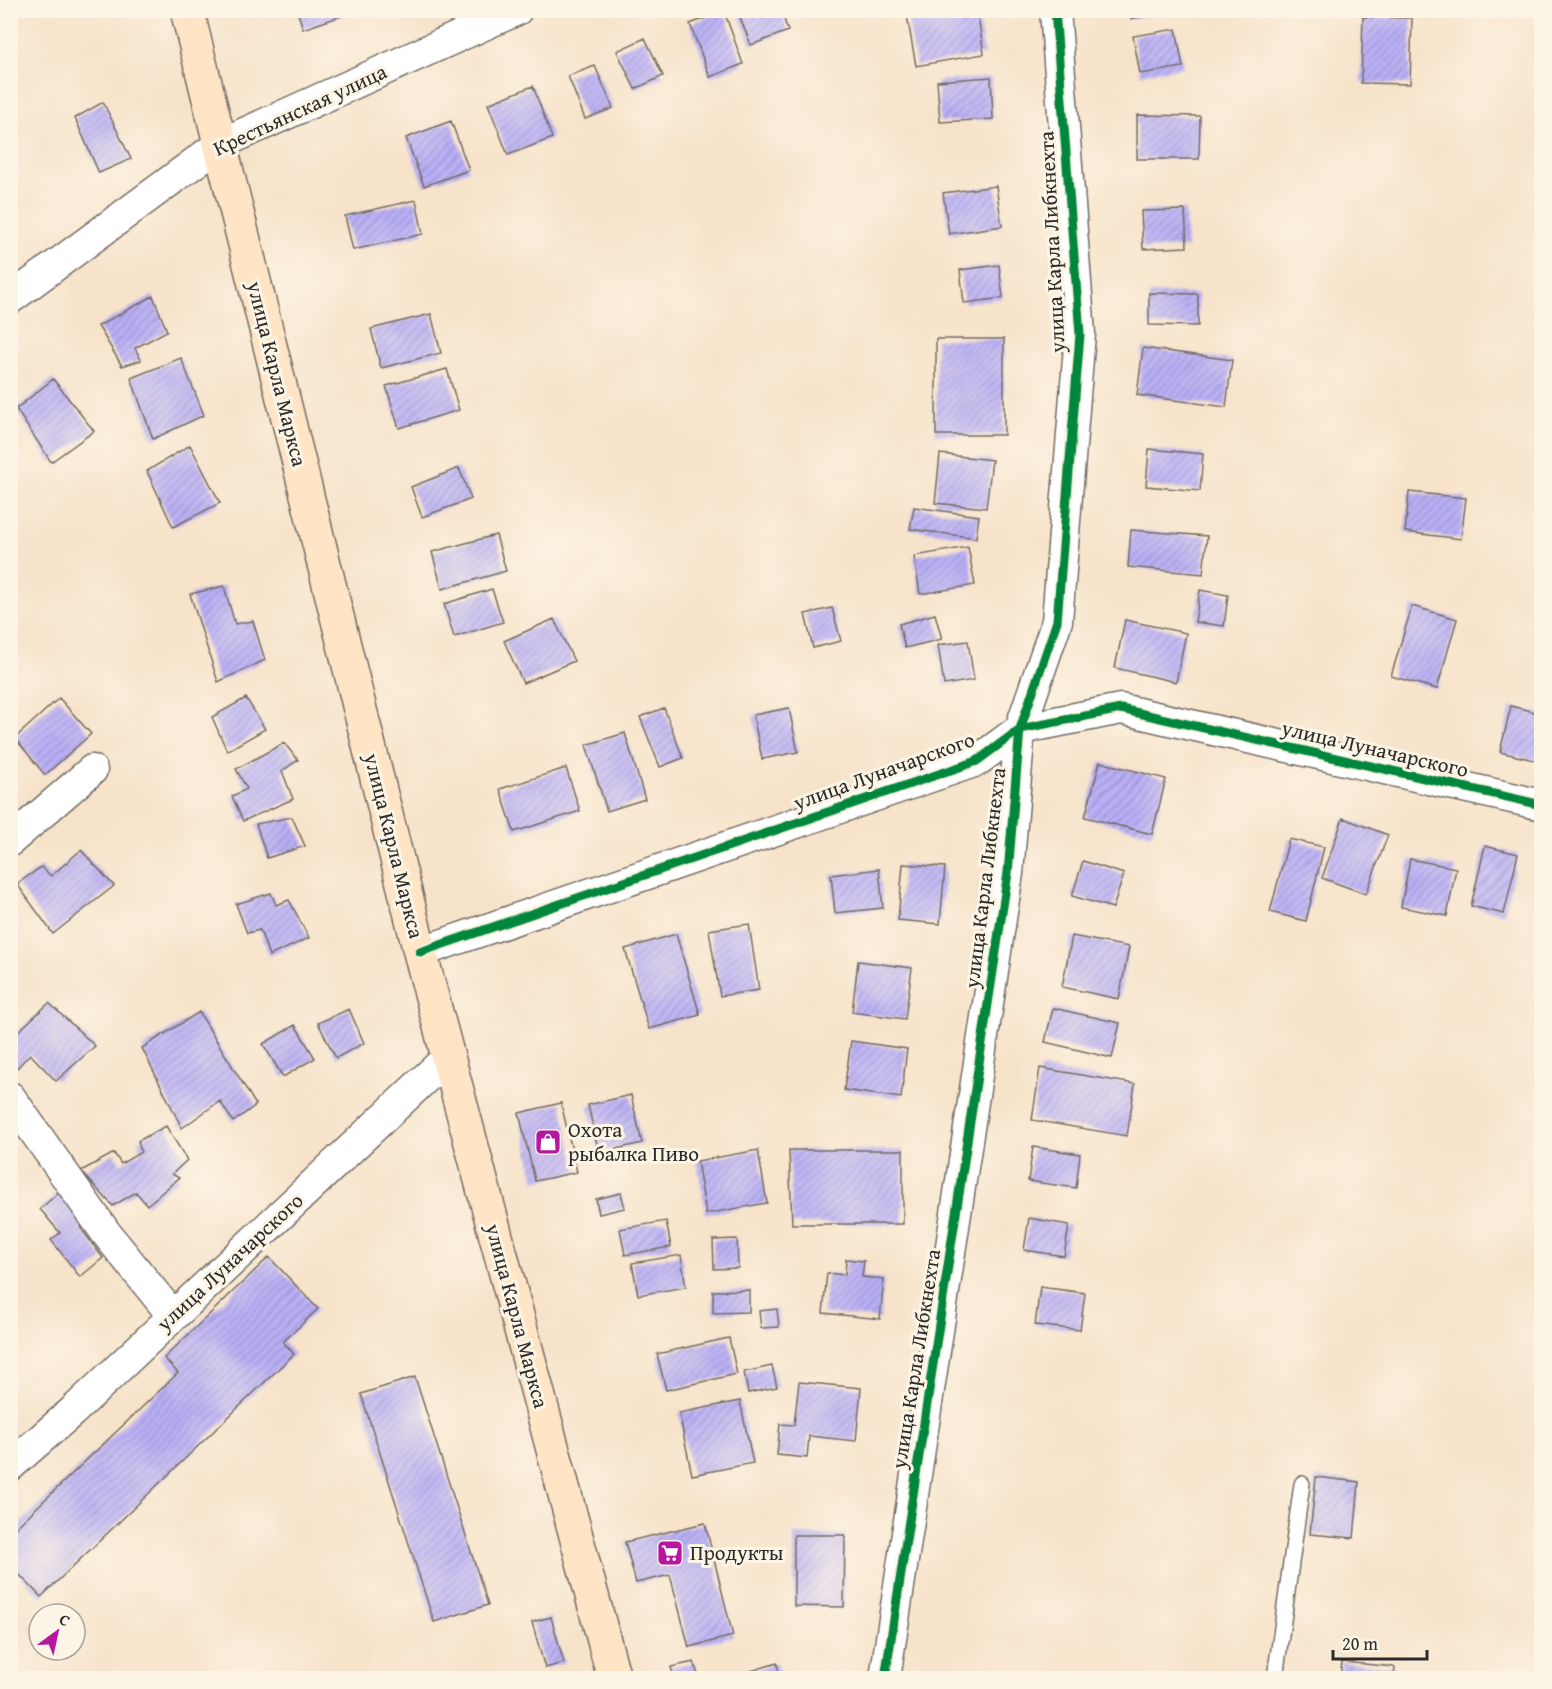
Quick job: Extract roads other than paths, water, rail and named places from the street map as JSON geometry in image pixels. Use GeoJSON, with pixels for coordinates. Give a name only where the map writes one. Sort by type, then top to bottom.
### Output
{"type":"FeatureCollection","features":[{"type":"Feature","properties":{"kind":"main road","name":"улица Карла Маркса"},"geometry":{"type":"LineString","coordinates":[[187,10],[420,952],[614,1678]]}},
{"type":"Feature","properties":{"kind":"street","name":"Крестьянская улица"},"geometry":{"type":"LineString","coordinates":[[10,299],[220,144],[517,10]]}},
{"type":"Feature","properties":{"kind":"street","name":"улица Карла Либкнехта"},"geometry":{"type":"LineString","coordinates":[[885,1678],[1008,873],[1020,729],[1057,621],[1080,334],[1055,10]]}},
{"type":"Feature","properties":{"kind":"street","name":"улица Луначарского"},"geometry":{"type":"LineString","coordinates":[[420,952],[977,761],[1020,729],[1121,709],[1542,805]]}},
{"type":"Feature","properties":{"kind":"street"},"geometry":{"type":"LineString","coordinates":[[10,841],[92,770]]}},
{"type":"Feature","properties":{"kind":"street","name":"улица Луначарского"},"geometry":{"type":"LineString","coordinates":[[10,1466],[448,1057]]}},
{"type":"Feature","properties":{"kind":"street"},"geometry":{"type":"LineString","coordinates":[[10,1097],[106,1233],[173,1316]]}},
{"type":"Feature","properties":{"kind":"lane"},"geometry":{"type":"LineString","coordinates":[[1275,1678],[1302,1484]]}},
{"type":"Feature","properties":{"kind":"place","name":"Охота рыбалка Пиво"},"geometry":{"type":"Point","coordinates":[548,1142]}},
{"type":"Feature","properties":{"kind":"place","name":"Продукты"},"geometry":{"type":"Point","coordinates":[670,1553]}}]}
